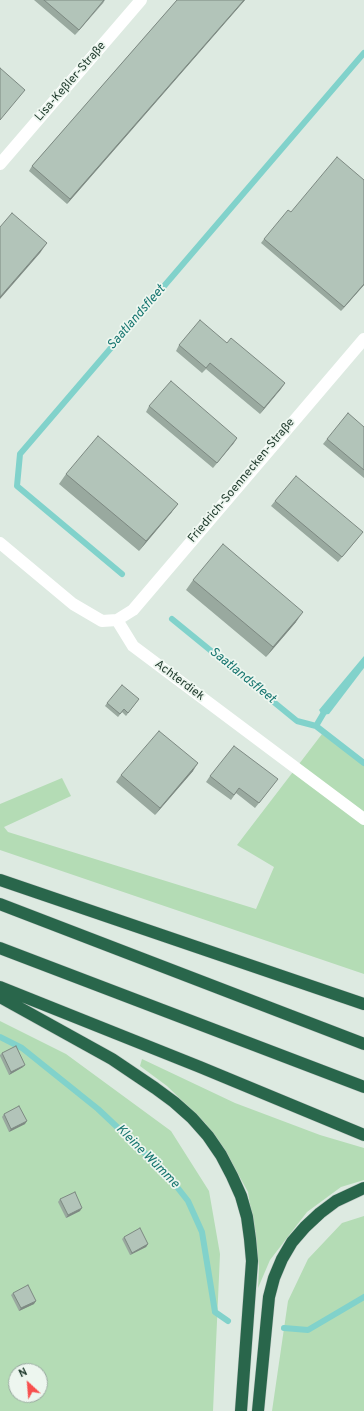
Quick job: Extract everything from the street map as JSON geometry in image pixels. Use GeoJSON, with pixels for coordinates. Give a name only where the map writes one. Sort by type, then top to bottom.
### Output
{"type":"FeatureCollection","features":[{"type":"Feature","properties":{"kind":"highway"},"geometry":{"type":"LineString","coordinates":[[0,880],[364,1004]]}},
{"type":"Feature","properties":{"kind":"highway"},"geometry":{"type":"LineString","coordinates":[[0,904],[364,1044]]}},
{"type":"Feature","properties":{"kind":"highway"},"geometry":{"type":"LineString","coordinates":[[0,948],[364,1087]]}},
{"type":"Feature","properties":{"kind":"highway"},"geometry":{"type":"LineString","coordinates":[[0,987],[200,1067],[364,1135]]}},
{"type":"Feature","properties":{"kind":"highway"},"geometry":{"type":"LineString","coordinates":[[322,989],[364,999]]}},
{"type":"Feature","properties":{"kind":"highway"},"geometry":{"type":"LineString","coordinates":[[0,997],[112,1060],[155,1088],[192,1118],[208,1136],[221,1155],[241,1196],[247,1217],[252,1253],[241,1411]]}},
{"type":"Feature","properties":{"kind":"highway"},"geometry":{"type":"LineString","coordinates":[[258,1411],[269,1297],[274,1278],[282,1259],[292,1242],[320,1213],[336,1201],[364,1188]]}},
{"type":"Feature","properties":{"kind":"street","name":"Lisa-Keßler-Straße"},"geometry":{"type":"LineString","coordinates":[[0,164],[141,0]]}},
{"type":"Feature","properties":{"kind":"street","name":"Friedrich-Soennecken-Straße"},"geometry":{"type":"LineString","coordinates":[[118,620],[133,610],[364,339]]}},
{"type":"Feature","properties":{"kind":"street"},"geometry":{"type":"LineString","coordinates":[[0,543],[73,604],[102,620],[118,620]]}},
{"type":"Feature","properties":{"kind":"street","name":"Achterdiek"},"geometry":{"type":"LineString","coordinates":[[118,620],[133,646],[364,820]]}},
{"type":"Feature","properties":{"kind":"green space"},"geometry":{"type":"Polygon","coordinates":[[[322,734],[364,765],[364,974],[0,850],[0,804],[62,778],[71,796],[4,827],[8,832],[256,909],[274,867],[237,845],[322,734]]]}},
{"type":"Feature","properties":{"kind":"green space"},"geometry":{"type":"Polygon","coordinates":[[[0,1021],[66,1054],[171,1131],[209,1191],[220,1254],[213,1411],[0,1411],[0,1021]]]}},
{"type":"Feature","properties":{"kind":"green space"},"geometry":{"type":"Polygon","coordinates":[[[142,1059],[235,1103],[320,1135],[364,1148],[364,1180],[341,1187],[307,1212],[270,1260],[258,1288],[259,1266],[248,1192],[227,1154],[205,1123],[167,1086],[140,1066],[142,1059]]]}},
{"type":"Feature","properties":{"kind":"green space"},"geometry":{"type":"Polygon","coordinates":[[[364,1216],[364,1411],[272,1411],[288,1301],[308,1259],[342,1223],[364,1216]]]}},
{"type":"Feature","properties":{"kind":"water"},"geometry":{"type":"Polygon","coordinates":[[[364,656],[364,668],[329,714],[322,715],[319,710],[364,656]]]}},
{"type":"Feature","properties":{"kind":"building"},"geometry":{"type":"Polygon","coordinates":[[[44,0],[104,0],[79,30],[44,0]]]}},
{"type":"Feature","properties":{"kind":"building"},"geometry":{"type":"Polygon","coordinates":[[[177,0],[244,0],[70,199],[32,166],[177,0]]]}},
{"type":"Feature","properties":{"kind":"building"},"geometry":{"type":"Polygon","coordinates":[[[0,68],[25,90],[0,120],[0,68]]]}},
{"type":"Feature","properties":{"kind":"building"},"geometry":{"type":"Polygon","coordinates":[[[337,157],[364,180],[364,284],[344,307],[264,239],[288,210],[291,212],[337,157]]]}},
{"type":"Feature","properties":{"kind":"building"},"geometry":{"type":"Polygon","coordinates":[[[12,213],[47,243],[0,297],[0,227],[12,213]]]}},
{"type":"Feature","properties":{"kind":"building"},"geometry":{"type":"Polygon","coordinates":[[[200,320],[227,343],[231,338],[285,383],[264,408],[210,363],[206,368],[179,345],[200,320]]]}},
{"type":"Feature","properties":{"kind":"building"},"geometry":{"type":"Polygon","coordinates":[[[171,381],[237,438],[217,463],[149,406],[171,381]]]}},
{"type":"Feature","properties":{"kind":"building"},"geometry":{"type":"Polygon","coordinates":[[[348,413],[364,427],[364,470],[327,439],[348,413]]]}},
{"type":"Feature","properties":{"kind":"building"},"geometry":{"type":"Polygon","coordinates":[[[98,436],[178,504],[146,541],[66,474],[98,436]]]}},
{"type":"Feature","properties":{"kind":"building"},"geometry":{"type":"Polygon","coordinates":[[[296,476],[363,532],[342,557],[275,501],[296,476]]]}},
{"type":"Feature","properties":{"kind":"building"},"geometry":{"type":"Polygon","coordinates":[[[223,544],[303,612],[273,647],[193,580],[223,544]]]}},
{"type":"Feature","properties":{"kind":"building"},"geometry":{"type":"Polygon","coordinates":[[[122,685],[139,699],[128,713],[124,709],[120,714],[107,703],[122,685]]]}},
{"type":"Feature","properties":{"kind":"building"},"geometry":{"type":"Polygon","coordinates":[[[159,731],[198,763],[160,808],[121,775],[159,731]]]}},
{"type":"Feature","properties":{"kind":"building"},"geometry":{"type":"Polygon","coordinates":[[[234,746],[278,779],[259,803],[239,788],[234,795],[210,776],[234,746]]]}},
{"type":"Feature","properties":{"kind":"building"},"geometry":{"type":"Polygon","coordinates":[[[16,1046],[25,1065],[11,1072],[2,1053],[16,1046]]]}},
{"type":"Feature","properties":{"kind":"building"},"geometry":{"type":"Polygon","coordinates":[[[19,1106],[27,1121],[11,1129],[4,1114],[19,1106]]]}},
{"type":"Feature","properties":{"kind":"building"},"geometry":{"type":"Polygon","coordinates":[[[75,1192],[82,1208],[68,1215],[60,1199],[75,1192]]]}},
{"type":"Feature","properties":{"kind":"building"},"geometry":{"type":"Polygon","coordinates":[[[140,1228],[148,1244],[132,1253],[124,1237],[140,1228]]]}},
{"type":"Feature","properties":{"kind":"building"},"geometry":{"type":"Polygon","coordinates":[[[28,1285],[36,1301],[21,1308],[13,1293],[28,1285]]]}},
{"type":"Feature","properties":{"kind":"waterway","name":"Saatlandsfleet"},"geometry":{"type":"LineString","coordinates":[[122,574],[17,486],[20,454],[364,53]]}},
{"type":"Feature","properties":{"kind":"waterway","name":"Saatlandsfleet"},"geometry":{"type":"LineString","coordinates":[[172,619],[297,721],[316,726],[364,763]]}},
{"type":"Feature","properties":{"kind":"waterway","name":"Saatlandsfleet"},"geometry":{"type":"LineString","coordinates":[[316,726],[326,709]]}},
{"type":"Feature","properties":{"kind":"waterway","name":"Kleine Wümme"},"geometry":{"type":"LineString","coordinates":[[0,1037],[22,1048],[98,1109],[166,1173],[188,1201],[202,1232],[215,1312],[228,1321]]}},
{"type":"Feature","properties":{"kind":"waterway","name":"Kleine Wümme"},"geometry":{"type":"LineString","coordinates":[[284,1328],[308,1330],[364,1297]]}}]}
